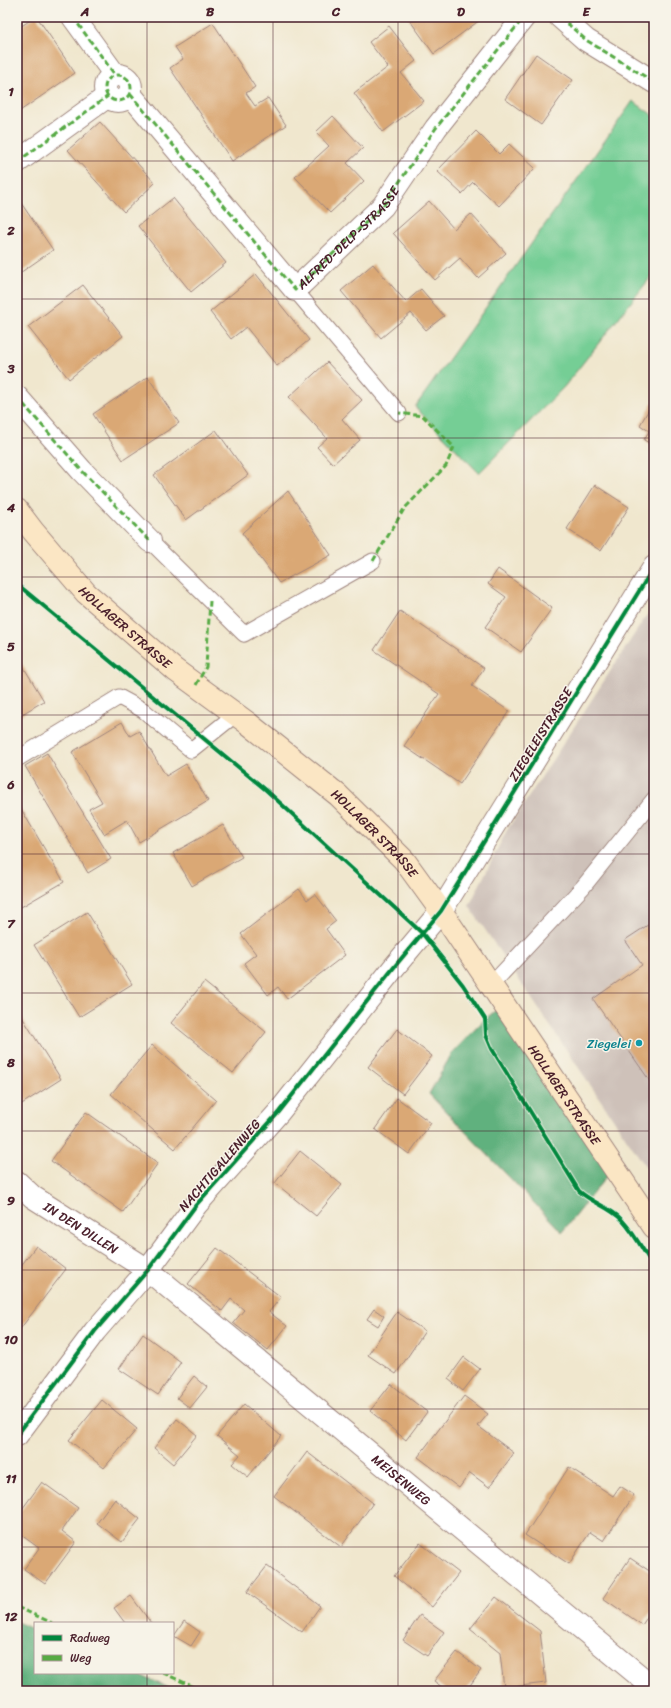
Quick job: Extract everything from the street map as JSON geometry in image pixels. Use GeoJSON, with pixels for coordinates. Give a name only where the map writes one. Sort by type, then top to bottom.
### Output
{"type":"FeatureCollection","features":[{"type":"Feature","properties":{"kind":"main road","name":"HOLLAGER STRASSE"},"geometry":{"type":"LineString","coordinates":[[17,510],[86,593],[175,670],[236,714],[338,795],[404,860],[441,911],[654,1227]]}},
{"type":"Feature","properties":{"kind":"street","name":"ALFRED-DELP-STRASSE"},"geometry":{"type":"LineString","coordinates":[[73,17],[115,75],[124,76],[130,81],[132,90],[130,94],[295,290],[383,206],[436,128],[524,17]]}},
{"type":"Feature","properties":{"kind":"street"},"geometry":{"type":"LineString","coordinates":[[560,17],[586,40],[654,82]]}},
{"type":"Feature","properties":{"kind":"street"},"geometry":{"type":"LineString","coordinates":[[115,75],[108,79],[106,83],[106,92],[108,96],[115,101],[120,101],[124,100],[130,94]]}},
{"type":"Feature","properties":{"kind":"street"},"geometry":{"type":"LineString","coordinates":[[17,162],[108,96]]}},
{"type":"Feature","properties":{"kind":"street"},"geometry":{"type":"LineString","coordinates":[[17,397],[82,471],[150,541]]}},
{"type":"Feature","properties":{"kind":"street","name":"ZIEGELEISTRASSE"},"geometry":{"type":"LineString","coordinates":[[441,911],[654,567]]}},
{"type":"Feature","properties":{"kind":"street","name":"NACHTIGALLENWEG"},"geometry":{"type":"LineString","coordinates":[[17,1435],[95,1331],[148,1270],[196,1204],[279,1112],[395,966],[441,911]]}},
{"type":"Feature","properties":{"kind":"street","name":"IN DEN DILLEN"},"geometry":{"type":"LineString","coordinates":[[17,1182],[33,1197],[148,1270]]}},
{"type":"Feature","properties":{"kind":"street","name":"MEISENWEG"},"geometry":{"type":"LineString","coordinates":[[148,1270],[642,1678],[652,1691]]}},
{"type":"Feature","properties":{"kind":"lane"},"geometry":{"type":"LineString","coordinates":[[295,290],[399,413]]}},
{"type":"Feature","properties":{"kind":"lane"},"geometry":{"type":"LineString","coordinates":[[150,541],[244,634],[373,561]]}},
{"type":"Feature","properties":{"kind":"lane"},"geometry":{"type":"LineString","coordinates":[[17,759],[119,697],[143,710],[191,750],[236,714]]}},
{"type":"Feature","properties":{"kind":"lane"},"geometry":{"type":"LineString","coordinates":[[490,985],[583,887],[654,799]]}},
{"type":"Feature","properties":{"kind":"shaded area"},"geometry":{"type":"Polygon","coordinates":[[[654,604],[654,1179],[469,906],[507,830],[654,604]]]}},
{"type":"Feature","properties":{"kind":"green space"},"geometry":{"type":"Polygon","coordinates":[[[633,101],[654,116],[654,273],[564,387],[479,473],[415,407],[633,101]]]}},
{"type":"Feature","properties":{"kind":"green space"},"geometry":{"type":"Polygon","coordinates":[[[504,1004],[614,1167],[562,1232],[429,1094],[452,1053],[485,1019],[504,1004]]]}},
{"type":"Feature","properties":{"kind":"green space"},"geometry":{"type":"Polygon","coordinates":[[[17,1622],[34,1630],[34,1674],[137,1674],[176,1691],[17,1691],[17,1622]]]}},
{"type":"Feature","properties":{"kind":"building"},"geometry":{"type":"Polygon","coordinates":[[[37,17],[75,73],[17,113],[17,29],[37,17]]]}},
{"type":"Feature","properties":{"kind":"building"},"geometry":{"type":"Polygon","coordinates":[[[484,17],[434,54],[408,18],[484,17]]]}},
{"type":"Feature","properties":{"kind":"building"},"geometry":{"type":"Polygon","coordinates":[[[213,23],[255,87],[246,93],[255,106],[268,98],[286,125],[232,161],[170,68],[183,59],[175,47],[213,23]]]}},
{"type":"Feature","properties":{"kind":"building"},"geometry":{"type":"Polygon","coordinates":[[[389,26],[416,61],[401,73],[424,101],[383,132],[354,93],[388,67],[369,42],[389,26]]]}},
{"type":"Feature","properties":{"kind":"building"},"geometry":{"type":"Polygon","coordinates":[[[536,54],[573,80],[541,125],[505,99],[536,54]]]}},
{"type":"Feature","properties":{"kind":"building"},"geometry":{"type":"Polygon","coordinates":[[[333,116],[363,148],[347,163],[364,181],[330,213],[295,177],[329,146],[316,132],[333,116]]]}},
{"type":"Feature","properties":{"kind":"building"},"geometry":{"type":"Polygon","coordinates":[[[100,122],[155,183],[124,212],[68,150],[100,122]]]}},
{"type":"Feature","properties":{"kind":"building"},"geometry":{"type":"Polygon","coordinates":[[[476,131],[499,154],[509,144],[535,168],[499,206],[473,182],[462,194],[437,171],[476,131]]]}},
{"type":"Feature","properties":{"kind":"building"},"geometry":{"type":"Polygon","coordinates":[[[173,198],[226,263],[191,292],[138,226],[173,198]]]}},
{"type":"Feature","properties":{"kind":"building"},"geometry":{"type":"Polygon","coordinates":[[[429,201],[454,229],[471,214],[506,253],[478,278],[460,258],[435,280],[393,233],[429,201]]]}},
{"type":"Feature","properties":{"kind":"building"},"geometry":{"type":"Polygon","coordinates":[[[21,203],[53,250],[17,275],[17,206],[21,203]]]}},
{"type":"Feature","properties":{"kind":"building"},"geometry":{"type":"Polygon","coordinates":[[[373,264],[406,302],[421,289],[444,316],[426,330],[411,313],[381,338],[341,291],[373,264]]]}},
{"type":"Feature","properties":{"kind":"building"},"geometry":{"type":"Polygon","coordinates":[[[256,274],[309,340],[277,366],[246,327],[231,339],[210,312],[256,274]]]}},
{"type":"Feature","properties":{"kind":"building"},"geometry":{"type":"Polygon","coordinates":[[[83,285],[123,336],[69,379],[28,327],[83,285]]]}},
{"type":"Feature","properties":{"kind":"building"},"geometry":{"type":"Polygon","coordinates":[[[327,362],[362,400],[342,419],[360,440],[333,464],[317,447],[327,438],[289,397],[327,362]]]}},
{"type":"Feature","properties":{"kind":"building"},"geometry":{"type":"Polygon","coordinates":[[[148,377],[179,423],[123,460],[93,414],[148,377]]]}},
{"type":"Feature","properties":{"kind":"building"},"geometry":{"type":"Polygon","coordinates":[[[653,402],[654,446],[644,440],[649,431],[640,425],[653,402]]]}},
{"type":"Feature","properties":{"kind":"building"},"geometry":{"type":"Polygon","coordinates":[[[216,430],[248,475],[186,520],[154,475],[216,430]]]}},
{"type":"Feature","properties":{"kind":"building"},"geometry":{"type":"Polygon","coordinates":[[[595,485],[629,507],[601,551],[567,529],[595,485]]]}},
{"type":"Feature","properties":{"kind":"building"},"geometry":{"type":"Polygon","coordinates":[[[288,491],[331,555],[279,583],[242,533],[288,491]]]}},
{"type":"Feature","properties":{"kind":"building"},"geometry":{"type":"Polygon","coordinates":[[[498,569],[552,608],[521,652],[485,627],[506,597],[488,584],[498,569]]]}},
{"type":"Feature","properties":{"kind":"building"},"geometry":{"type":"Polygon","coordinates":[[[400,611],[484,668],[472,686],[509,711],[460,784],[404,746],[439,694],[374,650],[400,611]]]}},
{"type":"Feature","properties":{"kind":"building"},"geometry":{"type":"Polygon","coordinates":[[[17,656],[44,701],[17,717],[17,656]]]}},
{"type":"Feature","properties":{"kind":"building"},"geometry":{"type":"Polygon","coordinates":[[[122,722],[130,736],[139,731],[166,776],[186,764],[208,801],[139,842],[127,820],[104,834],[89,809],[102,802],[72,752],[122,722]]]}},
{"type":"Feature","properties":{"kind":"building"},"geometry":{"type":"Polygon","coordinates":[[[47,753],[111,859],[88,873],[25,766],[47,753]]]}},
{"type":"Feature","properties":{"kind":"building"},"geometry":{"type":"Polygon","coordinates":[[[17,802],[64,882],[21,907],[17,899],[17,802]]]}},
{"type":"Feature","properties":{"kind":"building"},"geometry":{"type":"Polygon","coordinates":[[[223,825],[242,857],[192,886],[173,853],[223,825]]]}},
{"type":"Feature","properties":{"kind":"building"},"geometry":{"type":"Polygon","coordinates":[[[299,889],[307,900],[315,894],[336,921],[326,929],[345,955],[287,999],[278,987],[268,995],[244,963],[256,954],[241,934],[299,889]]]}},
{"type":"Feature","properties":{"kind":"building"},"geometry":{"type":"Polygon","coordinates":[[[87,912],[132,984],[79,1017],[34,945],[87,912]]]}},
{"type":"Feature","properties":{"kind":"building","name":"Ziegelei"},"geometry":{"type":"Polygon","coordinates":[[[654,921],[654,1087],[593,999],[642,965],[625,940],[654,921]]]}},
{"type":"Feature","properties":{"kind":"building"},"geometry":{"type":"Polygon","coordinates":[[[204,982],[266,1032],[233,1073],[171,1023],[204,982]]]}},
{"type":"Feature","properties":{"kind":"building"},"geometry":{"type":"Polygon","coordinates":[[[17,1009],[61,1079],[17,1107],[17,1009]]]}},
{"type":"Feature","properties":{"kind":"building"},"geometry":{"type":"Polygon","coordinates":[[[397,1029],[432,1056],[403,1094],[368,1067],[397,1029]]]}},
{"type":"Feature","properties":{"kind":"building"},"geometry":{"type":"Polygon","coordinates":[[[152,1045],[216,1100],[175,1149],[111,1094],[152,1045]]]}},
{"type":"Feature","properties":{"kind":"building"},"geometry":{"type":"Polygon","coordinates":[[[397,1098],[431,1123],[409,1154],[375,1129],[397,1098]]]}},
{"type":"Feature","properties":{"kind":"building"},"geometry":{"type":"Polygon","coordinates":[[[86,1112],[158,1163],[123,1212],[51,1161],[86,1112]]]}},
{"type":"Feature","properties":{"kind":"building"},"geometry":{"type":"Polygon","coordinates":[[[300,1151],[342,1185],[316,1216],[275,1183],[300,1151]]]}},
{"type":"Feature","properties":{"kind":"building"},"geometry":{"type":"Polygon","coordinates":[[[36,1246],[66,1269],[17,1333],[17,1271],[36,1246]]]}},
{"type":"Feature","properties":{"kind":"building"},"geometry":{"type":"Polygon","coordinates":[[[217,1248],[281,1297],[269,1312],[287,1326],[268,1350],[233,1323],[244,1310],[231,1299],[222,1311],[188,1284],[217,1248]]]}},
{"type":"Feature","properties":{"kind":"building"},"geometry":{"type":"Polygon","coordinates":[[[374,1309],[384,1316],[378,1326],[367,1319],[374,1309]]]}},
{"type":"Feature","properties":{"kind":"building"},"geometry":{"type":"Polygon","coordinates":[[[397,1312],[425,1331],[396,1374],[368,1355],[397,1312]]]}},
{"type":"Feature","properties":{"kind":"building"},"geometry":{"type":"Polygon","coordinates":[[[143,1334],[181,1362],[158,1395],[119,1369],[143,1334]]]}},
{"type":"Feature","properties":{"kind":"building"},"geometry":{"type":"Polygon","coordinates":[[[464,1357],[480,1369],[463,1391],[448,1379],[464,1357]]]}},
{"type":"Feature","properties":{"kind":"building"},"geometry":{"type":"Polygon","coordinates":[[[194,1376],[207,1387],[190,1408],[177,1398],[194,1376]]]}},
{"type":"Feature","properties":{"kind":"building"},"geometry":{"type":"Polygon","coordinates":[[[391,1384],[427,1412],[406,1440],[370,1411],[391,1384]]]}},
{"type":"Feature","properties":{"kind":"building"},"geometry":{"type":"Polygon","coordinates":[[[464,1396],[488,1414],[478,1426],[514,1453],[489,1487],[470,1473],[459,1488],[418,1457],[464,1396]]]}},
{"type":"Feature","properties":{"kind":"building"},"geometry":{"type":"Polygon","coordinates":[[[102,1400],[137,1429],[104,1468],[69,1440],[102,1400]]]}},
{"type":"Feature","properties":{"kind":"building"},"geometry":{"type":"Polygon","coordinates":[[[244,1404],[281,1436],[248,1477],[232,1464],[240,1455],[217,1436],[244,1404]]]}},
{"type":"Feature","properties":{"kind":"building"},"geometry":{"type":"Polygon","coordinates":[[[177,1419],[197,1435],[173,1464],[154,1448],[177,1419]]]}},
{"type":"Feature","properties":{"kind":"building"},"geometry":{"type":"Polygon","coordinates":[[[307,1452],[373,1503],[341,1547],[274,1496],[307,1452]]]}},
{"type":"Feature","properties":{"kind":"building"},"geometry":{"type":"Polygon","coordinates":[[[569,1467],[613,1496],[620,1486],[634,1495],[604,1541],[590,1532],[569,1564],[525,1535],[569,1467]]]}},
{"type":"Feature","properties":{"kind":"building"},"geometry":{"type":"Polygon","coordinates":[[[42,1482],[78,1508],[62,1531],[76,1542],[45,1584],[24,1569],[39,1548],[17,1532],[17,1516],[42,1482]]]}},
{"type":"Feature","properties":{"kind":"building"},"geometry":{"type":"Polygon","coordinates":[[[115,1499],[140,1519],[122,1542],[97,1523],[115,1499]]]}},
{"type":"Feature","properties":{"kind":"building"},"geometry":{"type":"Polygon","coordinates":[[[420,1543],[459,1573],[432,1607],[394,1576],[420,1543]]]}},
{"type":"Feature","properties":{"kind":"building"},"geometry":{"type":"Polygon","coordinates":[[[630,1558],[654,1574],[654,1607],[642,1625],[603,1598],[630,1558]]]}},
{"type":"Feature","properties":{"kind":"building"},"geometry":{"type":"Polygon","coordinates":[[[267,1566],[320,1606],[302,1632],[247,1592],[267,1566]]]}},
{"type":"Feature","properties":{"kind":"building"},"geometry":{"type":"Polygon","coordinates":[[[131,1596],[150,1622],[124,1622],[114,1608],[131,1596]]]}},
{"type":"Feature","properties":{"kind":"building"},"geometry":{"type":"Polygon","coordinates":[[[496,1597],[540,1631],[546,1683],[504,1688],[500,1653],[470,1629],[496,1597]]]}},
{"type":"Feature","properties":{"kind":"building"},"geometry":{"type":"Polygon","coordinates":[[[420,1615],[444,1632],[427,1656],[403,1640],[420,1615]]]}},
{"type":"Feature","properties":{"kind":"building"},"geometry":{"type":"Polygon","coordinates":[[[184,1621],[200,1632],[191,1646],[174,1636],[184,1621]]]}},
{"type":"Feature","properties":{"kind":"building"},"geometry":{"type":"Polygon","coordinates":[[[457,1652],[481,1670],[466,1691],[447,1691],[434,1681],[457,1652]]]}},
{"type":"Feature","properties":{"kind":"marked path"},"geometry":{"type":"LineString","coordinates":[[73,17],[115,75]]}},
{"type":"Feature","properties":{"kind":"marked path"},"geometry":{"type":"LineString","coordinates":[[130,94],[295,290],[383,206],[436,128],[524,17]]}},
{"type":"Feature","properties":{"kind":"marked path"},"geometry":{"type":"LineString","coordinates":[[560,17],[586,40],[654,82]]}},
{"type":"Feature","properties":{"kind":"marked path"},"geometry":{"type":"LineString","coordinates":[[118,75],[127,79],[131,88],[127,97],[118,101],[109,97],[105,88],[109,79],[118,75]]}},
{"type":"Feature","properties":{"kind":"marked path"},"geometry":{"type":"LineString","coordinates":[[17,162],[108,96]]}},
{"type":"Feature","properties":{"kind":"marked path"},"geometry":{"type":"LineString","coordinates":[[17,397],[82,471],[150,541]]}},
{"type":"Feature","properties":{"kind":"marked path"},"geometry":{"type":"LineString","coordinates":[[373,561],[404,509],[446,466],[454,447],[423,416],[399,413]]}},
{"type":"Feature","properties":{"kind":"marked path"},"geometry":{"type":"LineString","coordinates":[[196,685],[206,667],[210,601]]}},
{"type":"Feature","properties":{"kind":"marked path"},"geometry":{"type":"LineString","coordinates":[[17,1607],[50,1622]]}},
{"type":"Feature","properties":{"kind":"marked path"},"geometry":{"type":"LineString","coordinates":[[165,1674],[203,1691]]}},
{"type":"Feature","properties":{"kind":"cycle path"},"geometry":{"type":"LineString","coordinates":[[17,1435],[95,1331],[148,1270],[196,1205],[279,1112],[395,966],[441,911],[654,567]]}},
{"type":"Feature","properties":{"kind":"cycle path"},"geometry":{"type":"LineString","coordinates":[[17,584],[266,790],[422,933],[463,985],[485,1019],[486,1035],[492,1049],[579,1191],[612,1212],[627,1225],[654,1267]]}},
{"type":"Feature","properties":{"kind":"place","name":"Ziegelei"},"geometry":{"type":"Point","coordinates":[639,1043]}}]}
